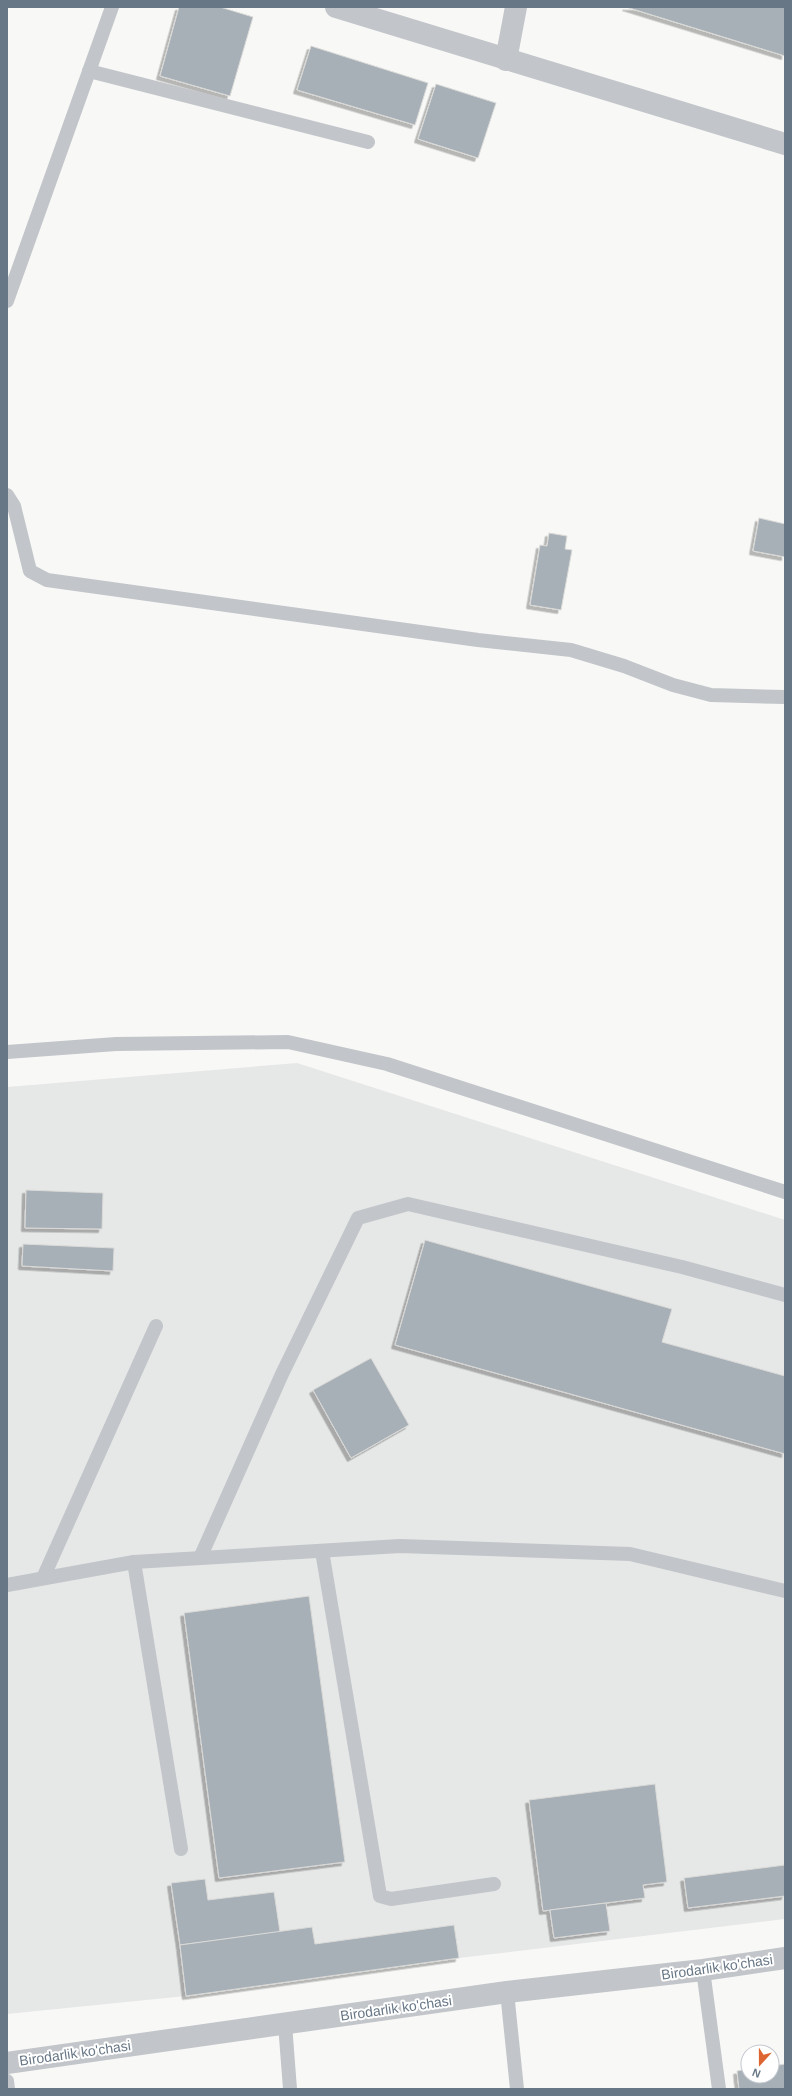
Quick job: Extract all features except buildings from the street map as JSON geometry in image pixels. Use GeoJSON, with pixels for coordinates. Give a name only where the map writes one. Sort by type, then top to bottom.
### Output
{"type":"FeatureCollection","features":[{"type":"Feature","properties":{"kind":"street"},"geometry":{"type":"LineString","coordinates":[[336,7],[785,144]]}},
{"type":"Feature","properties":{"kind":"street"},"geometry":{"type":"LineString","coordinates":[[506,60],[516,7]]}},
{"type":"Feature","properties":{"kind":"street","name":"Birodarlik ko'chasi"},"geometry":{"type":"LineString","coordinates":[[7,2063],[507,1992],[703,1970],[785,1958]]}},
{"type":"Feature","properties":{"kind":"lane"},"geometry":{"type":"LineString","coordinates":[[7,301],[112,7]]}},
{"type":"Feature","properties":{"kind":"lane"},"geometry":{"type":"LineString","coordinates":[[89,71],[368,142]]}},
{"type":"Feature","properties":{"kind":"lane"},"geometry":{"type":"LineString","coordinates":[[7,495],[14,506],[30,571],[47,580],[478,640],[571,650],[624,666],[673,685],[711,695],[785,697]]}},
{"type":"Feature","properties":{"kind":"lane"},"geometry":{"type":"LineString","coordinates":[[7,1052],[116,1044],[288,1042],[387,1064],[785,1192]]}},
{"type":"Feature","properties":{"kind":"lane"},"geometry":{"type":"LineString","coordinates":[[200,1558],[282,1374],[358,1218],[408,1204],[682,1267],[785,1295]]}},
{"type":"Feature","properties":{"kind":"lane"},"geometry":{"type":"LineString","coordinates":[[43,1578],[156,1326]]}},
{"type":"Feature","properties":{"kind":"lane"},"geometry":{"type":"LineString","coordinates":[[7,1585],[134,1562],[400,1546],[630,1554],[785,1590]]}},
{"type":"Feature","properties":{"kind":"lane"},"geometry":{"type":"LineString","coordinates":[[322,1550],[380,1896],[391,1899],[494,1884]]}},
{"type":"Feature","properties":{"kind":"lane"},"geometry":{"type":"LineString","coordinates":[[134,1562],[181,1849]]}},
{"type":"Feature","properties":{"kind":"lane"},"geometry":{"type":"LineString","coordinates":[[703,1970],[719,2089]]}},
{"type":"Feature","properties":{"kind":"lane"},"geometry":{"type":"LineString","coordinates":[[507,1992],[516,2089]]}},
{"type":"Feature","properties":{"kind":"lane"},"geometry":{"type":"LineString","coordinates":[[285,2024],[290,2089]]}},
{"type":"Feature","properties":{"kind":"lane"},"geometry":{"type":"LineString","coordinates":[[7,2080],[8,2089]]}},
{"type":"Feature","properties":{"kind":"shaded area"},"geometry":{"type":"Polygon","coordinates":[[[297,1063],[785,1220],[785,1919],[459,1958],[186,1996],[7,2014],[7,1087],[297,1063]]]}}]}
